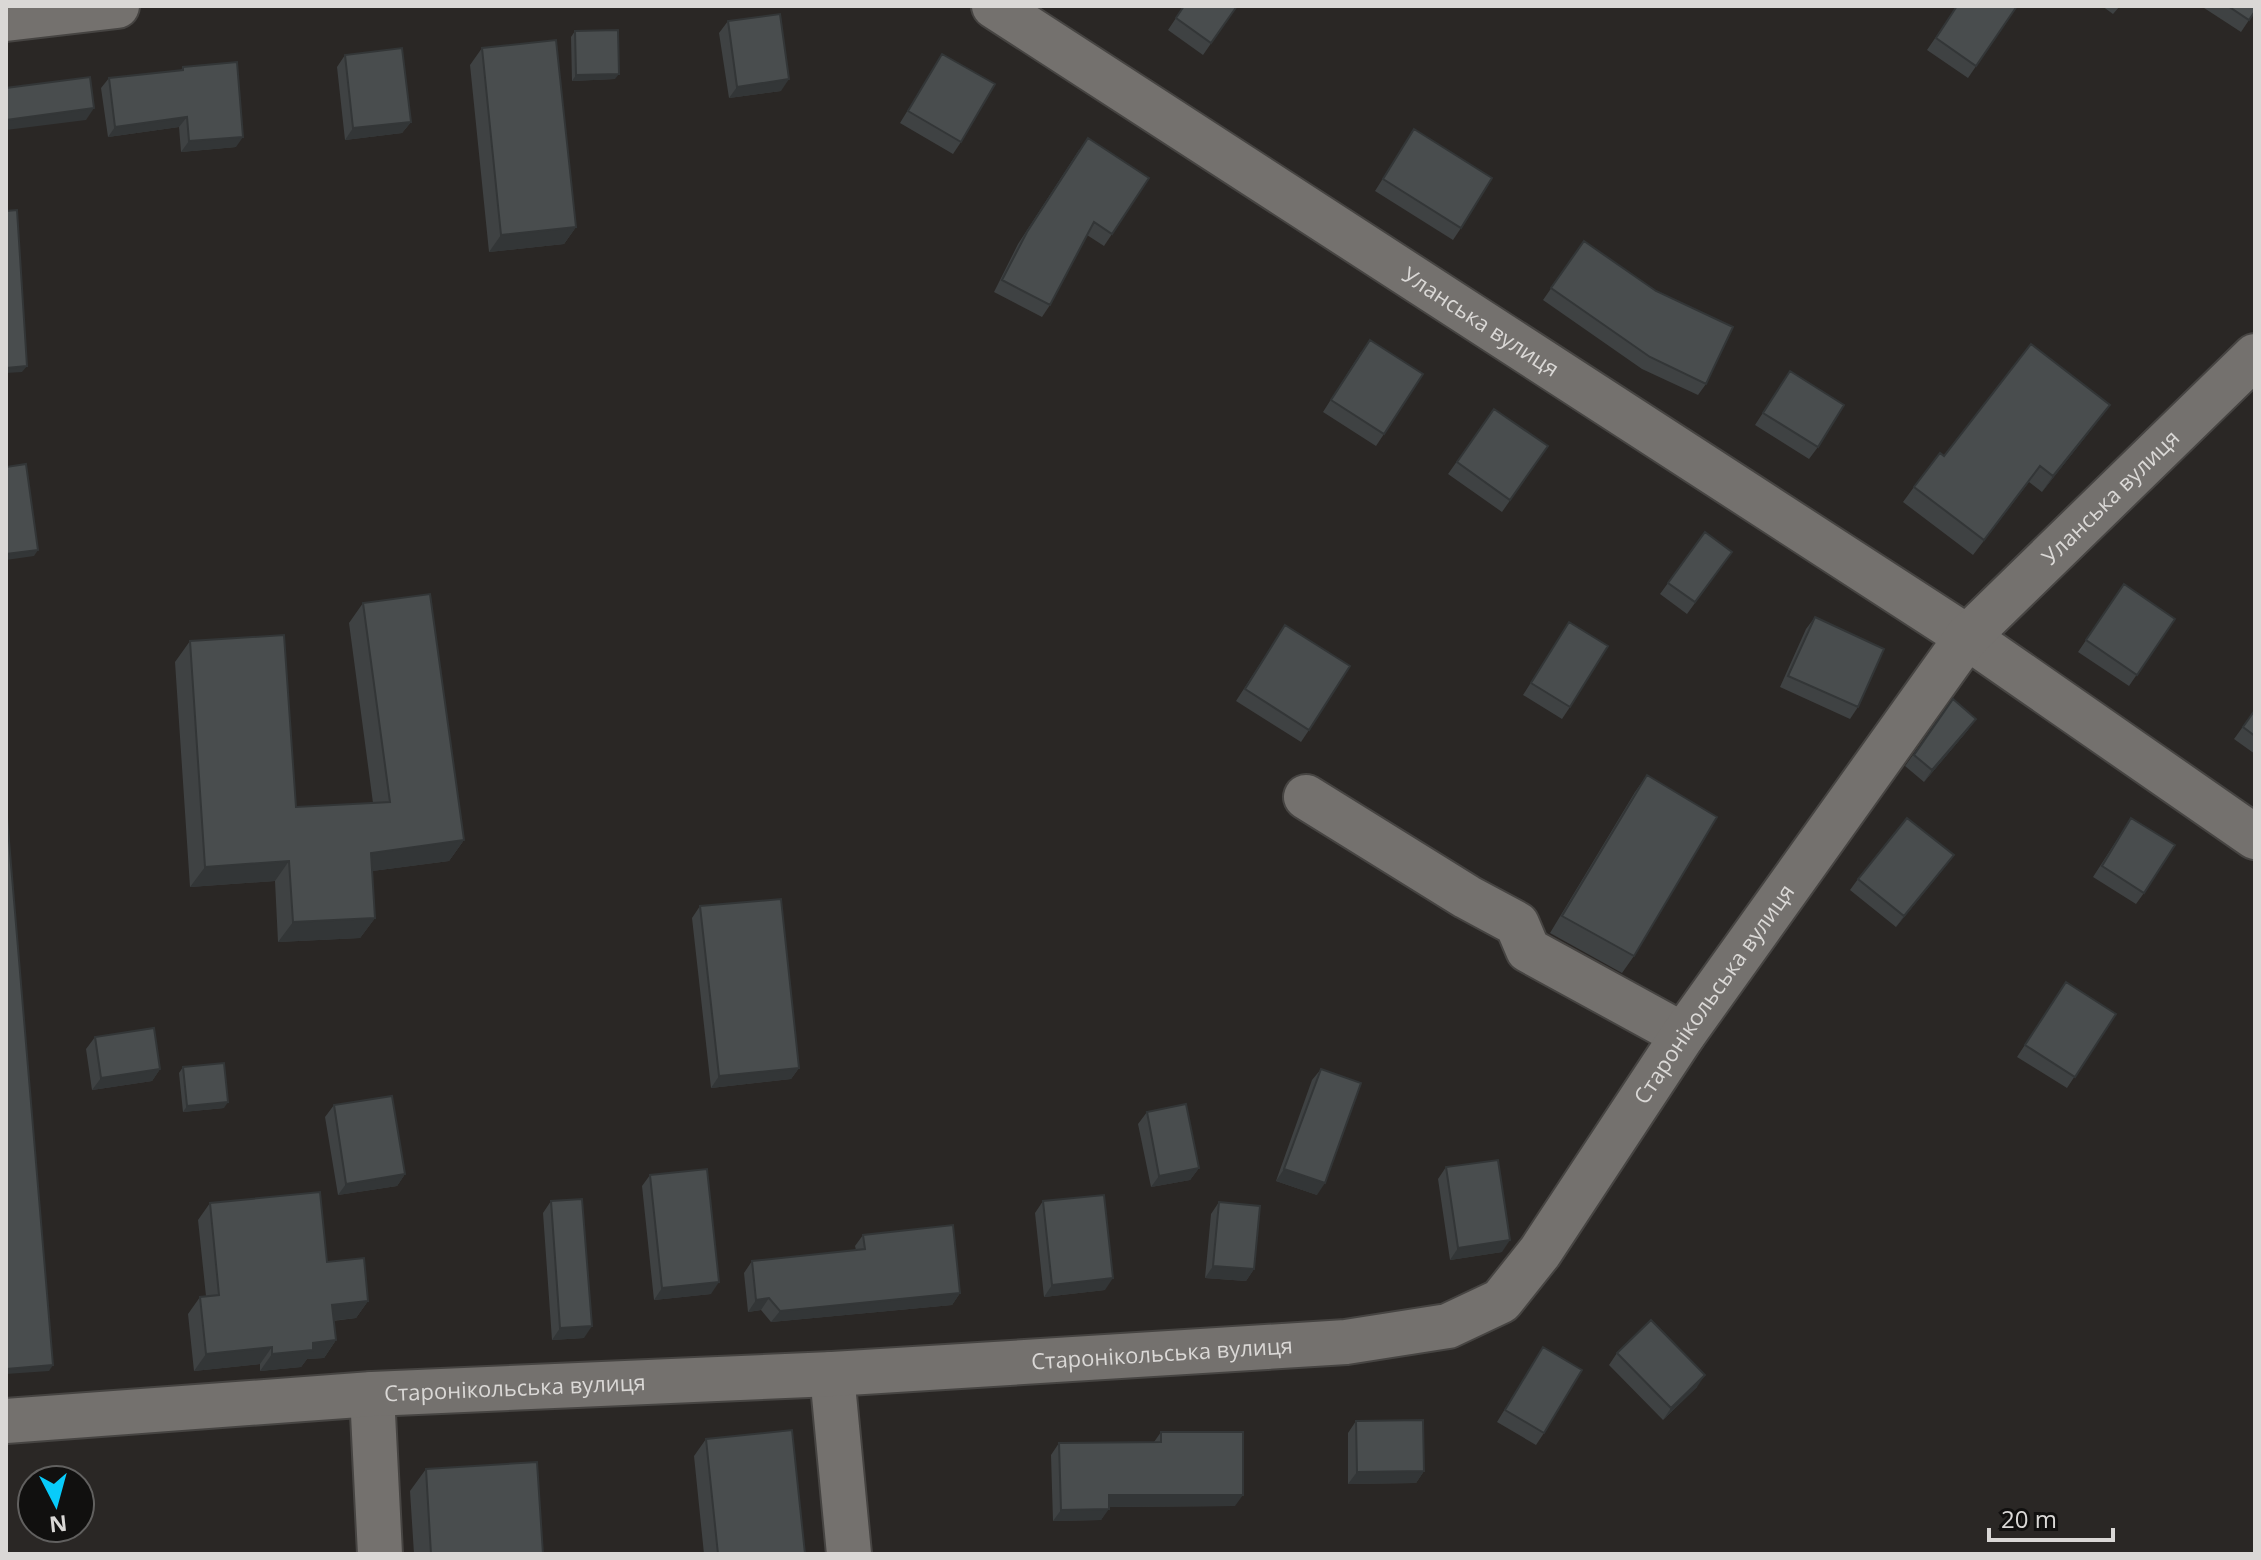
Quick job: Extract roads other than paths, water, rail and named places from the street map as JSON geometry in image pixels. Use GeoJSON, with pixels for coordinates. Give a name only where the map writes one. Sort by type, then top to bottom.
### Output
{"type":"FeatureCollection","features":[{"type":"Feature","properties":{"kind":"street"},"geometry":{"type":"LineString","coordinates":[[6,19],[117,6]]}},
{"type":"Feature","properties":{"kind":"street","name":"Уланська вулиця"},"geometry":{"type":"LineString","coordinates":[[994,6],[1967,637],[2255,837]]}},
{"type":"Feature","properties":{"kind":"street","name":"Уланська вулиця"},"geometry":{"type":"LineString","coordinates":[[1967,637],[2255,356]]}},
{"type":"Feature","properties":{"kind":"street","name":"Старонікольська вулиця"},"geometry":{"type":"LineString","coordinates":[[6,1421],[372,1394],[832,1374],[1346,1342],[1448,1326],[1501,1301],[1540,1252],[1683,1035],[1967,637]]}},
{"type":"Feature","properties":{"kind":"street"},"geometry":{"type":"LineString","coordinates":[[1306,797],[1467,897],[1517,924],[1528,950],[1683,1035]]}},
{"type":"Feature","properties":{"kind":"street"},"geometry":{"type":"LineString","coordinates":[[832,1374],[849,1554]]}},
{"type":"Feature","properties":{"kind":"street"},"geometry":{"type":"LineString","coordinates":[[372,1394],[380,1554]]}}]}
